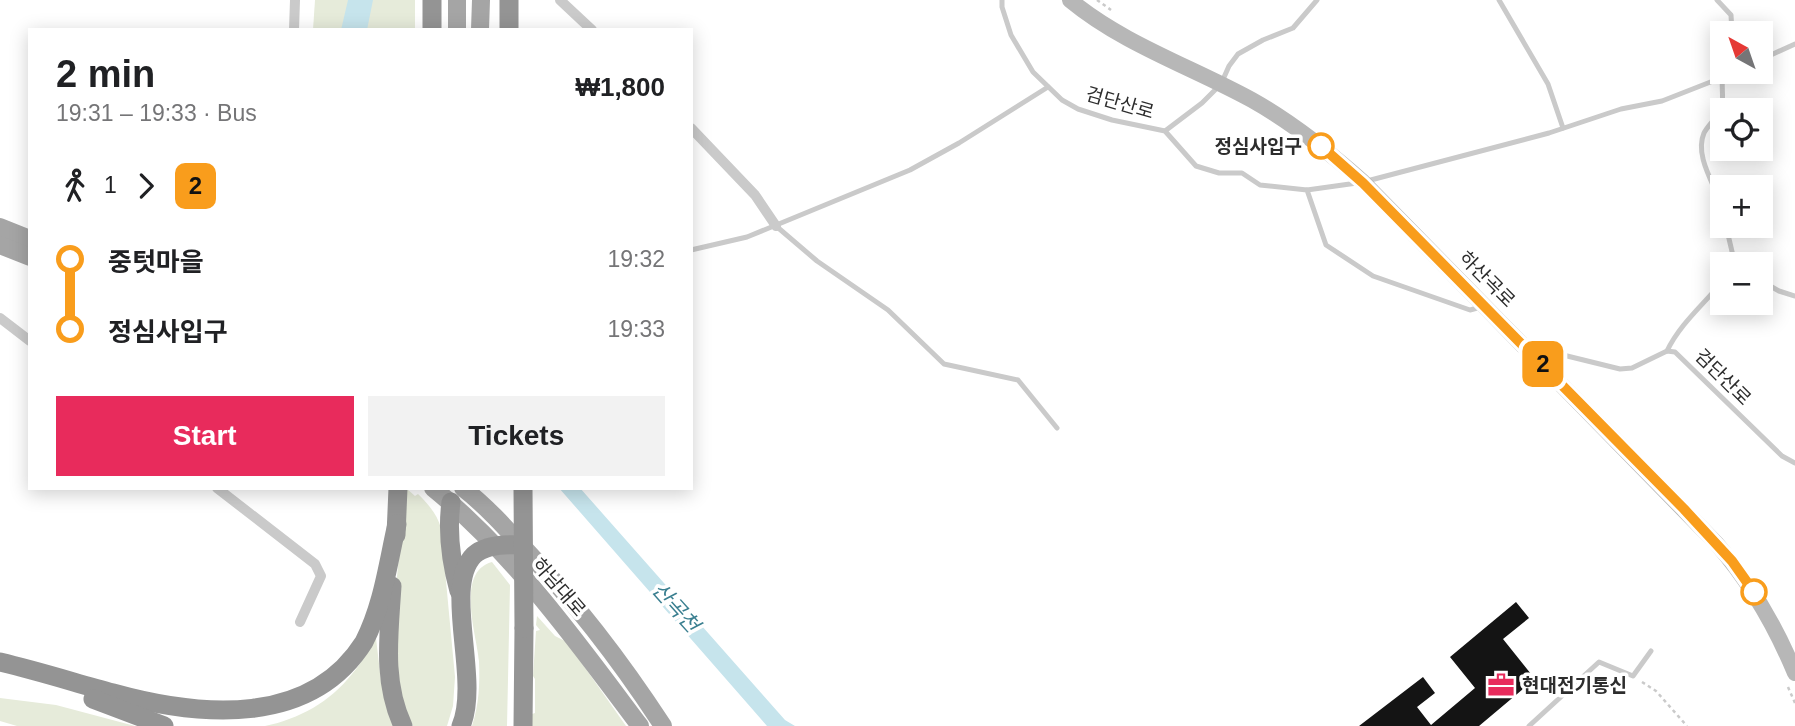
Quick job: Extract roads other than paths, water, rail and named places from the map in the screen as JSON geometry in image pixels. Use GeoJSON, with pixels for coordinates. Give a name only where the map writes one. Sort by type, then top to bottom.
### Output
{"type":"FeatureCollection","features":[{"type":"Feature","properties":{"kind":"highway"},"geometry":{"type":"LineString","coordinates":[[432,0],[432,28]]}},
{"type":"Feature","properties":{"kind":"highway"},"geometry":{"type":"LineString","coordinates":[[509,0],[509,28]]}},
{"type":"Feature","properties":{"kind":"highway"},"geometry":{"type":"LineString","coordinates":[[398,490],[387,657],[388,678],[404,726]]}},
{"type":"Feature","properties":{"kind":"highway"},"geometry":{"type":"LineString","coordinates":[[521,726],[524,628],[523,490]]}},
{"type":"Feature","properties":{"kind":"highway"},"geometry":{"type":"LineString","coordinates":[[456,493],[448,522],[460,595],[468,685],[461,726]]}},
{"type":"Feature","properties":{"kind":"highway"},"geometry":{"type":"LineString","coordinates":[[9,664],[128,697],[206,715],[254,716],[296,707],[334,682],[363,643],[381,595],[397,524]]}},
{"type":"Feature","properties":{"kind":"highway"},"geometry":{"type":"LineString","coordinates":[[460,595],[464,575],[474,555],[495,546],[521,545]]}},
{"type":"Feature","properties":{"kind":"highway"},"geometry":{"type":"LineString","coordinates":[[9,664],[163,726]]}},
{"type":"Feature","properties":{"kind":"main road"},"geometry":{"type":"LineString","coordinates":[[457,0],[457,28]]}},
{"type":"Feature","properties":{"kind":"main road"},"geometry":{"type":"LineString","coordinates":[[481,0],[481,28]]}},
{"type":"Feature","properties":{"kind":"main road"},"geometry":{"type":"LineString","coordinates":[[0,228],[28,238]]}},
{"type":"Feature","properties":{"kind":"main road"},"geometry":{"type":"LineString","coordinates":[[0,245],[28,256]]}},
{"type":"Feature","properties":{"kind":"main road","name":"하남대로"},"geometry":{"type":"LineString","coordinates":[[456,493],[482,503],[562,588],[663,726]]}},
{"type":"Feature","properties":{"kind":"main road","name":"하남대로"},"geometry":{"type":"LineString","coordinates":[[456,493],[495,546],[562,620],[639,726]]}},
{"type":"Feature","properties":{"kind":"street"},"geometry":{"type":"LineString","coordinates":[[293,28],[295,0]]}},
{"type":"Feature","properties":{"kind":"street"},"geometry":{"type":"LineString","coordinates":[[560,0],[590,28]]}},
{"type":"Feature","properties":{"kind":"street","name":"하산곡로"},"geometry":{"type":"LineString","coordinates":[[1070,0],[1100,22],[1292,124],[1363,183],[1536,357],[1732,561],[1769,617],[1795,673]]}},
{"type":"Feature","properties":{"kind":"street"},"geometry":{"type":"LineString","coordinates":[[693,130],[755,195],[776,226]]}},
{"type":"Feature","properties":{"kind":"street"},"geometry":{"type":"LineString","coordinates":[[0,318],[28,339]]}},
{"type":"Feature","properties":{"kind":"street"},"geometry":{"type":"LineString","coordinates":[[220,490],[316,564],[321,576],[300,622]]}},
{"type":"Feature","properties":{"kind":"lane","name":"검단산로"},"geometry":{"type":"LineString","coordinates":[[1002,0],[1011,35],[1033,72],[1062,100],[1078,109],[1112,120],[1165,131],[1196,166],[1219,173],[1242,173],[1260,185],[1307,190],[1363,183],[1563,128],[1621,109],[1662,101],[1710,81]]}},
{"type":"Feature","properties":{"kind":"lane","name":"검단산로"},"geometry":{"type":"LineString","coordinates":[[1165,131],[1202,103],[1221,84],[1238,54],[1293,28],[1317,0]]}},
{"type":"Feature","properties":{"kind":"lane"},"geometry":{"type":"LineString","coordinates":[[1499,0],[1542,73],[1563,128]]}},
{"type":"Feature","properties":{"kind":"lane"},"geometry":{"type":"LineString","coordinates":[[1717,0],[1731,15],[1731,21]]}},
{"type":"Feature","properties":{"kind":"lane"},"geometry":{"type":"LineString","coordinates":[[1773,54],[1795,44]]}},
{"type":"Feature","properties":{"kind":"lane"},"geometry":{"type":"LineString","coordinates":[[1711,175],[1701,148],[1705,132],[1722,105],[1723,84]]}},
{"type":"Feature","properties":{"kind":"lane"},"geometry":{"type":"LineString","coordinates":[[693,250],[747,237],[910,170],[1048,87]]}},
{"type":"Feature","properties":{"kind":"lane"},"geometry":{"type":"LineString","coordinates":[[1307,190],[1326,244],[1373,276],[1470,310],[1485,306]]}},
{"type":"Feature","properties":{"kind":"lane"},"geometry":{"type":"LineString","coordinates":[[776,226],[817,261],[888,310],[944,364],[1018,380],[1057,428]]}},
{"type":"Feature","properties":{"kind":"lane"},"geometry":{"type":"LineString","coordinates":[[1773,288],[1795,296]]}},
{"type":"Feature","properties":{"kind":"lane"},"geometry":{"type":"LineString","coordinates":[[1667,351],[1679,329],[1710,296]]}},
{"type":"Feature","properties":{"kind":"lane","name":"검단산로"},"geometry":{"type":"LineString","coordinates":[[1536,357],[1555,353],[1620,369],[1632,368],[1667,351],[1675,352],[1782,456],[1795,463]]}},
{"type":"Feature","properties":{"kind":"lane"},"geometry":{"type":"LineString","coordinates":[[1530,726],[1599,662],[1633,677],[1651,651]]}},
{"type":"Feature","properties":{"kind":"water"},"geometry":{"type":"Polygon","coordinates":[[[348,0],[373,0],[367,28],[341,28],[348,0]]]}},
{"type":"Feature","properties":{"kind":"water","name":"산곡천"},"geometry":{"type":"Polygon","coordinates":[[[561,490],[582,490],[785,720],[795,726],[767,726],[561,490]]]}},
{"type":"Feature","properties":{"kind":"place","name":"정심사입구"},"geometry":{"type":"Point","coordinates":[1321,146]}},
{"type":"Feature","properties":{"kind":"place","name":"현대전기통신"},"geometry":{"type":"Point","coordinates":[1501,685]}}]}
